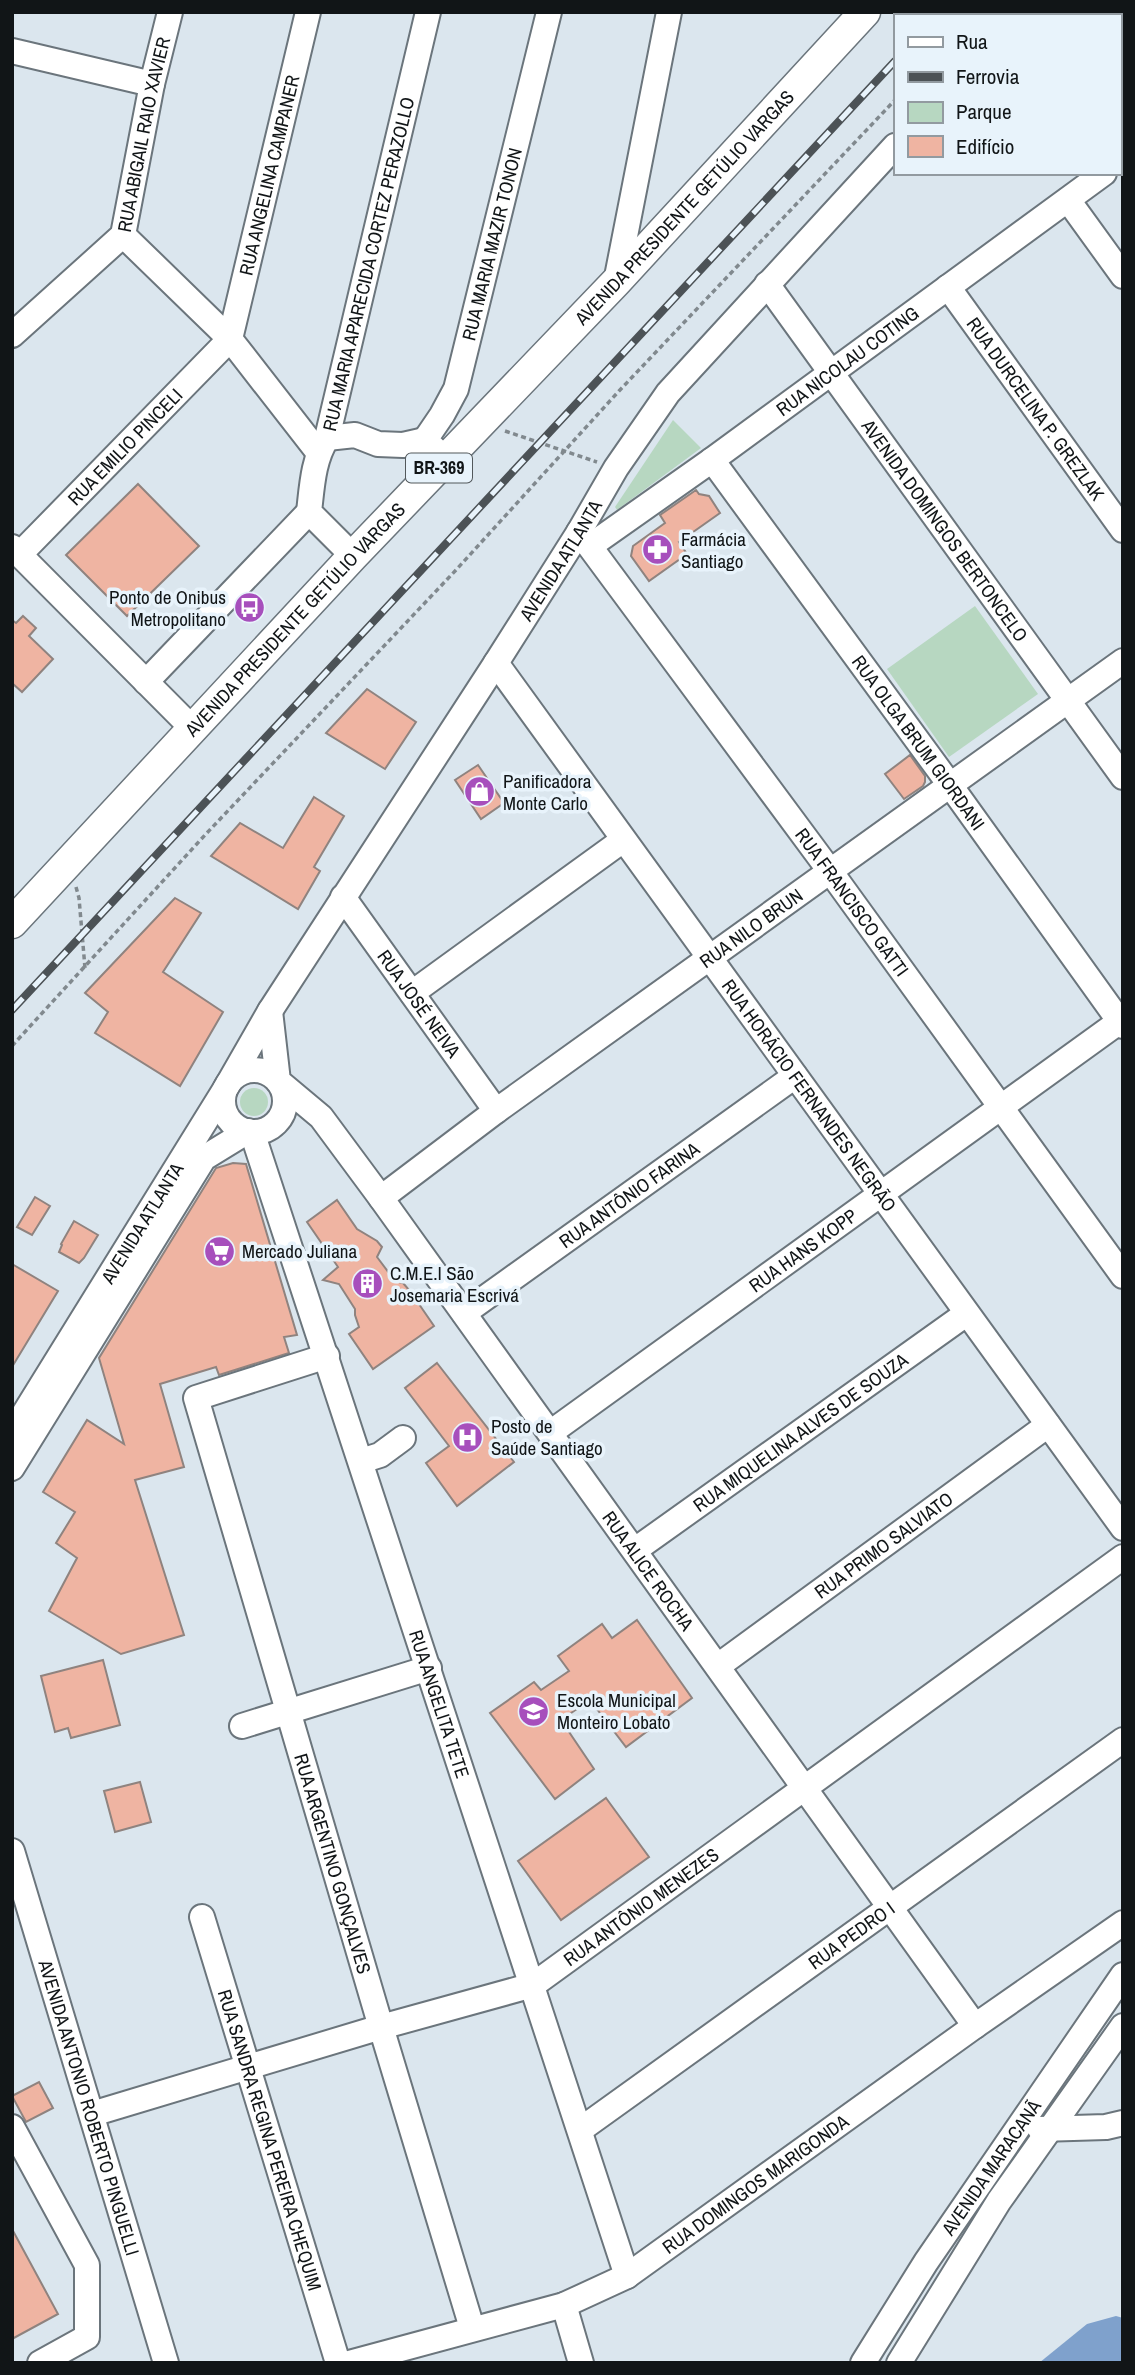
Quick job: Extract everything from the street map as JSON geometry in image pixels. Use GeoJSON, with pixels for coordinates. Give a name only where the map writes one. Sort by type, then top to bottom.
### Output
{"type":"FeatureCollection","features":[{"type":"Feature","properties":{"kind":"main road","name":"AVENIDA PRESIDENTE GETÚLIO VARGAS"},"geometry":{"type":"LineString","coordinates":[[12,923],[353,556],[436,450],[481,422],[616,282],[865,12]]}},
{"type":"Feature","properties":{"kind":"street","name":"RUA ABIGAIL RAIO XAVIER"},"geometry":{"type":"LineString","coordinates":[[12,335],[122,235],[152,84],[170,12]]}},
{"type":"Feature","properties":{"kind":"street","name":"RUA ANGELINA CAMPANER"},"geometry":{"type":"LineString","coordinates":[[230,339],[308,12]]}},
{"type":"Feature","properties":{"kind":"street","name":"RUA MARIA APARECIDA CORTEZ PERAZOLLO"},"geometry":{"type":"LineString","coordinates":[[309,512],[322,445],[428,12]]}},
{"type":"Feature","properties":{"kind":"street","name":"RUA MARIA MAZIR TONON"},"geometry":{"type":"LineString","coordinates":[[436,450],[442,415],[456,389],[549,12]]}},
{"type":"Feature","properties":{"kind":"street"},"geometry":{"type":"LineString","coordinates":[[616,282],[669,12]]}},
{"type":"Feature","properties":{"kind":"street"},"geometry":{"type":"LineString","coordinates":[[12,51],[152,84]]}},
{"type":"Feature","properties":{"kind":"street","name":"AVENIDA ATLANTA"},"geometry":{"type":"LineString","coordinates":[[12,1468],[45,1396],[270,1011],[496,663],[585,539],[616,468],[668,393],[894,147]]}},
{"type":"Feature","properties":{"kind":"street","name":"RUA NICOLAU COTING"},"geometry":{"type":"LineString","coordinates":[[585,539],[712,460],[1101,175]]}},
{"type":"Feature","properties":{"kind":"street"},"geometry":{"type":"LineString","coordinates":[[1068,200],[1123,276]]}},
{"type":"Feature","properties":{"kind":"street"},"geometry":{"type":"LineString","coordinates":[[122,235],[230,339],[322,445],[355,435],[378,444],[403,444],[436,450]]}},
{"type":"Feature","properties":{"kind":"street","name":"AVENIDA DOMINGOS BERTONCELO"},"geometry":{"type":"LineString","coordinates":[[767,284],[1123,777]]}},
{"type":"Feature","properties":{"kind":"street","name":"RUA DURCELINA P. GREZLAK"},"geometry":{"type":"LineString","coordinates":[[948,287],[1123,530]]}},
{"type":"Feature","properties":{"kind":"street","name":"RUA EMILIO PINCELI"},"geometry":{"type":"LineString","coordinates":[[16,551],[230,339]]}},
{"type":"Feature","properties":{"kind":"street","name":"RUA OLGA BRUM GIORDANI"},"geometry":{"type":"LineString","coordinates":[[712,460],[1122,1022]]}},
{"type":"Feature","properties":{"kind":"street"},"geometry":{"type":"LineString","coordinates":[[146,682],[309,512],[353,556]]}},
{"type":"Feature","properties":{"kind":"street","name":"RUA FRANCISCO GATTI"},"geometry":{"type":"LineString","coordinates":[[585,539],[830,871],[1123,1276]]}},
{"type":"Feature","properties":{"kind":"street"},"geometry":{"type":"LineString","coordinates":[[16,551],[193,729]]}},
{"type":"Feature","properties":{"kind":"street","name":"RUA NILO BRUN"},"geometry":{"type":"LineString","coordinates":[[381,1198],[496,1111],[1123,661]]}},
{"type":"Feature","properties":{"kind":"street","name":"RUA HORÁCIO FERNANDES NEGRÃO"},"geometry":{"type":"LineString","coordinates":[[496,663],[1123,1528]]}},
{"type":"Feature","properties":{"kind":"street"},"geometry":{"type":"LineString","coordinates":[[412,993],[623,841]]}},
{"type":"Feature","properties":{"kind":"street","name":"RUA JOSÉ NEIVA"},"geometry":{"type":"LineString","coordinates":[[343,897],[496,1111]]}},
{"type":"Feature","properties":{"kind":"street"},"geometry":{"type":"LineString","coordinates":[[270,1011],[278,1081]]}},
{"type":"Feature","properties":{"kind":"street","name":"RUA HANS KOPP"},"geometry":{"type":"LineString","coordinates":[[550,1433],[1122,1022]]}},
{"type":"Feature","properties":{"kind":"street"},"geometry":{"type":"LineString","coordinates":[[251,1070],[270,1074],[278,1081],[285,1100],[284,1111],[272,1126],[250,1131],[232,1122],[226,1114],[224,1095],[233,1078],[251,1070]]}},
{"type":"Feature","properties":{"kind":"street","name":"RUA ANTÔNIO FARINA"},"geometry":{"type":"LineString","coordinates":[[464,1313],[795,1076]]}},
{"type":"Feature","properties":{"kind":"street","name":"RUA ALICE ROCHA"},"geometry":{"type":"LineString","coordinates":[[278,1081],[321,1117],[381,1198],[975,2026]]}},
{"type":"Feature","properties":{"kind":"street"},"geometry":{"type":"LineString","coordinates":[[284,1111],[321,1117]]}},
{"type":"Feature","properties":{"kind":"street","name":"AVENIDA ATLANTA"},"geometry":{"type":"LineString","coordinates":[[12,1433],[45,1396],[204,1158],[250,1131]]}},
{"type":"Feature","properties":{"kind":"street","name":"RUA ANGELITA TETE"},"geometry":{"type":"LineString","coordinates":[[250,1131],[327,1356],[627,2276]]}},
{"type":"Feature","properties":{"kind":"street","name":"RUA MIQUELINA ALVES DE SOUZA"},"geometry":{"type":"LineString","coordinates":[[635,1550],[966,1314]]}},
{"type":"Feature","properties":{"kind":"street","name":"RUA ARGENTINO GONÇALVES"},"geometry":{"type":"LineString","coordinates":[[327,1356],[196,1398],[472,2328]]}},
{"type":"Feature","properties":{"kind":"street","name":"RUA PRIMO SALVIATO"},"geometry":{"type":"LineString","coordinates":[[718,1666],[1048,1425]]}},
{"type":"Feature","properties":{"kind":"street"},"geometry":{"type":"LineString","coordinates":[[361,1461],[380,1455],[403,1438]]}},
{"type":"Feature","properties":{"kind":"street","name":"RUA ANTÔNIO MENEZES"},"geometry":{"type":"LineString","coordinates":[[92,2114],[381,2027],[533,1985],[1123,1557]]}},
{"type":"Feature","properties":{"kind":"street"},"geometry":{"type":"LineString","coordinates":[[242,1726],[429,1668]]}},
{"type":"Feature","properties":{"kind":"street","name":"RUA PEDRO I"},"geometry":{"type":"LineString","coordinates":[[580,2130],[1123,1740]]}},
{"type":"Feature","properties":{"kind":"street","name":"AVENIDA ANTONIO ROBERTO PINGUELLI"},"geometry":{"type":"LineString","coordinates":[[12,1852],[166,2363]]}},
{"type":"Feature","properties":{"kind":"street","name":"RUA SANDRA REGINA PEREIRA CHEQUIM"},"geometry":{"type":"LineString","coordinates":[[202,1917],[338,2363]]}},
{"type":"Feature","properties":{"kind":"street","name":"RUA DOMINGOS MARIGONDA"},"geometry":{"type":"LineString","coordinates":[[349,2363],[421,2353],[472,2328],[564,2305],[627,2276],[1123,1923]]}},
{"type":"Feature","properties":{"kind":"street","name":"AVENIDA MARACANÃ"},"geometry":{"type":"LineString","coordinates":[[863,2363],[926,2262],[1123,1975]]}},
{"type":"Feature","properties":{"kind":"street","name":"AVENIDA MARACANÃ"},"geometry":{"type":"LineString","coordinates":[[899,2363],[999,2201],[1123,2026]]}},
{"type":"Feature","properties":{"kind":"street"},"geometry":{"type":"LineString","coordinates":[[1019,2128],[1051,2130],[1107,2127],[1123,2123]]}},
{"type":"Feature","properties":{"kind":"street"},"geometry":{"type":"LineString","coordinates":[[12,2127],[87,2265],[87,2337],[40,2363]]}},
{"type":"Feature","properties":{"kind":"street"},"geometry":{"type":"LineString","coordinates":[[564,2305],[581,2363]]}},
{"type":"Feature","properties":{"kind":"path"},"geometry":{"type":"LineString","coordinates":[[12,1046],[619,391],[894,101]]}},
{"type":"Feature","properties":{"kind":"path"},"geometry":{"type":"LineString","coordinates":[[481,422],[616,468]]}},
{"type":"Feature","properties":{"kind":"path"},"geometry":{"type":"LineString","coordinates":[[69,863],[79,898],[85,968]]}},
{"type":"Feature","properties":{"kind":"green space"},"geometry":{"type":"Polygon","coordinates":[[[673,420],[701,448],[617,510],[615,507],[673,420]]]}},
{"type":"Feature","properties":{"kind":"green space"},"geometry":{"type":"Polygon","coordinates":[[[975,606],[1038,694],[949,757],[887,669],[975,606]]]}},
{"type":"Feature","properties":{"kind":"green space"},"geometry":{"type":"Polygon","coordinates":[[[254,1088],[264,1092],[268,1102],[264,1112],[254,1116],[244,1112],[240,1102],[244,1092],[254,1088]]]}},
{"type":"Feature","properties":{"kind":"water"},"geometry":{"type":"Polygon","coordinates":[[[1116,2316],[1123,2318],[1123,2363],[1039,2363],[1087,2324],[1116,2316]]]}},
{"type":"Feature","properties":{"kind":"building"},"geometry":{"type":"Polygon","coordinates":[[[138,484],[199,546],[127,616],[66,555],[138,484]]]}},
{"type":"Feature","properties":{"kind":"building"},"geometry":{"type":"Polygon","coordinates":[[[696,490],[699,494],[709,496],[720,513],[679,542],[687,554],[649,581],[631,556],[633,546],[665,523],[660,515],[696,490]]]}},
{"type":"Feature","properties":{"kind":"building"},"geometry":{"type":"Polygon","coordinates":[[[23,616],[36,628],[29,636],[53,659],[22,692],[12,683],[12,620],[16,623],[23,616]]]}},
{"type":"Feature","properties":{"kind":"building"},"geometry":{"type":"Polygon","coordinates":[[[367,689],[416,722],[385,769],[326,733],[367,689]]]}},
{"type":"Feature","properties":{"kind":"building"},"geometry":{"type":"Polygon","coordinates":[[[910,755],[925,776],[925,782],[904,799],[885,774],[910,755]]]}},
{"type":"Feature","properties":{"kind":"building","name":"Panificadora Monte Carlo"},"geometry":{"type":"Polygon","coordinates":[[[478,765],[504,803],[481,819],[455,780],[478,765]]]}},
{"type":"Feature","properties":{"kind":"building"},"geometry":{"type":"Polygon","coordinates":[[[314,797],[344,816],[314,867],[320,871],[298,909],[211,856],[240,823],[283,848],[314,797]]]}},
{"type":"Feature","properties":{"kind":"building"},"geometry":{"type":"Polygon","coordinates":[[[175,898],[201,913],[163,972],[223,1012],[180,1086],[95,1033],[108,1012],[85,993],[175,898]]]}},
{"type":"Feature","properties":{"kind":"building","name":"Mercado Juliana"},"geometry":{"type":"Polygon","coordinates":[[[233,1163],[246,1164],[297,1335],[284,1337],[289,1353],[219,1375],[216,1367],[160,1384],[184,1467],[135,1480],[184,1635],[121,1654],[49,1611],[77,1558],[56,1543],[75,1512],[43,1492],[87,1420],[124,1444],[99,1358],[216,1168],[233,1163]]]}},
{"type":"Feature","properties":{"kind":"building"},"geometry":{"type":"Polygon","coordinates":[[[35,1197],[50,1206],[32,1235],[17,1227],[35,1197]]]}},
{"type":"Feature","properties":{"kind":"building"},"geometry":{"type":"Polygon","coordinates":[[[337,1200],[357,1229],[382,1247],[377,1257],[395,1281],[403,1283],[410,1291],[434,1326],[373,1369],[349,1334],[359,1327],[355,1309],[339,1284],[323,1280],[338,1267],[307,1222],[337,1200]]]}},
{"type":"Feature","properties":{"kind":"building"},"geometry":{"type":"Polygon","coordinates":[[[74,1221],[98,1235],[79,1263],[59,1252],[74,1221]]]}},
{"type":"Feature","properties":{"kind":"building"},"geometry":{"type":"Polygon","coordinates":[[[12,1264],[58,1291],[12,1367],[12,1264]]]}},
{"type":"Feature","properties":{"kind":"building","name":"Posto de Saúde Santiago"},"geometry":{"type":"Polygon","coordinates":[[[437,1363],[514,1462],[457,1506],[426,1463],[449,1446],[405,1388],[437,1363]]]}},
{"type":"Feature","properties":{"kind":"building","name":"Escola Municipal Monteiro Lobato"},"geometry":{"type":"Polygon","coordinates":[[[637,1620],[692,1698],[626,1747],[590,1700],[561,1720],[594,1769],[555,1799],[490,1713],[534,1682],[541,1690],[569,1671],[558,1656],[602,1624],[612,1638],[637,1620]]]}},
{"type":"Feature","properties":{"kind":"building"},"geometry":{"type":"Polygon","coordinates":[[[103,1660],[120,1725],[71,1738],[68,1728],[55,1732],[41,1676],[103,1660]]]}},
{"type":"Feature","properties":{"kind":"building"},"geometry":{"type":"Polygon","coordinates":[[[140,1782],[151,1822],[115,1832],[104,1791],[140,1782]]]}},
{"type":"Feature","properties":{"kind":"building"},"geometry":{"type":"Polygon","coordinates":[[[606,1798],[649,1857],[561,1920],[518,1861],[606,1798]]]}},
{"type":"Feature","properties":{"kind":"building"},"geometry":{"type":"Polygon","coordinates":[[[39,2082],[53,2108],[26,2122],[12,2096],[39,2082]]]}},
{"type":"Feature","properties":{"kind":"building"},"geometry":{"type":"Polygon","coordinates":[[[12,2229],[58,2314],[12,2339],[12,2229]]]}},
{"type":"Feature","properties":{"kind":"railway"},"geometry":{"type":"LineString","coordinates":[[12,1010],[894,62]]}},
{"type":"Feature","properties":{"kind":"place","name":"Farmácia Santiago"},"geometry":{"type":"Point","coordinates":[658,550]}},
{"type":"Feature","properties":{"kind":"place","name":"Ponto de Onibus Metropolitano"},"geometry":{"type":"Point","coordinates":[249,608]}},
{"type":"Feature","properties":{"kind":"place","name":"Panificadora Monte Carlo"},"geometry":{"type":"Point","coordinates":[480,792]}},
{"type":"Feature","properties":{"kind":"place","name":"Mercado Juliana"},"geometry":{"type":"Point","coordinates":[219,1251]}},
{"type":"Feature","properties":{"kind":"place","name":"C.M.E.I São Josemaria Escrivá"},"geometry":{"type":"Point","coordinates":[367,1284]}},
{"type":"Feature","properties":{"kind":"place","name":"Posto de Saúde Santiago"},"geometry":{"type":"Point","coordinates":[468,1437]}},
{"type":"Feature","properties":{"kind":"place","name":"Escola Municipal Monteiro Lobato"},"geometry":{"type":"Point","coordinates":[534,1711]}}]}
